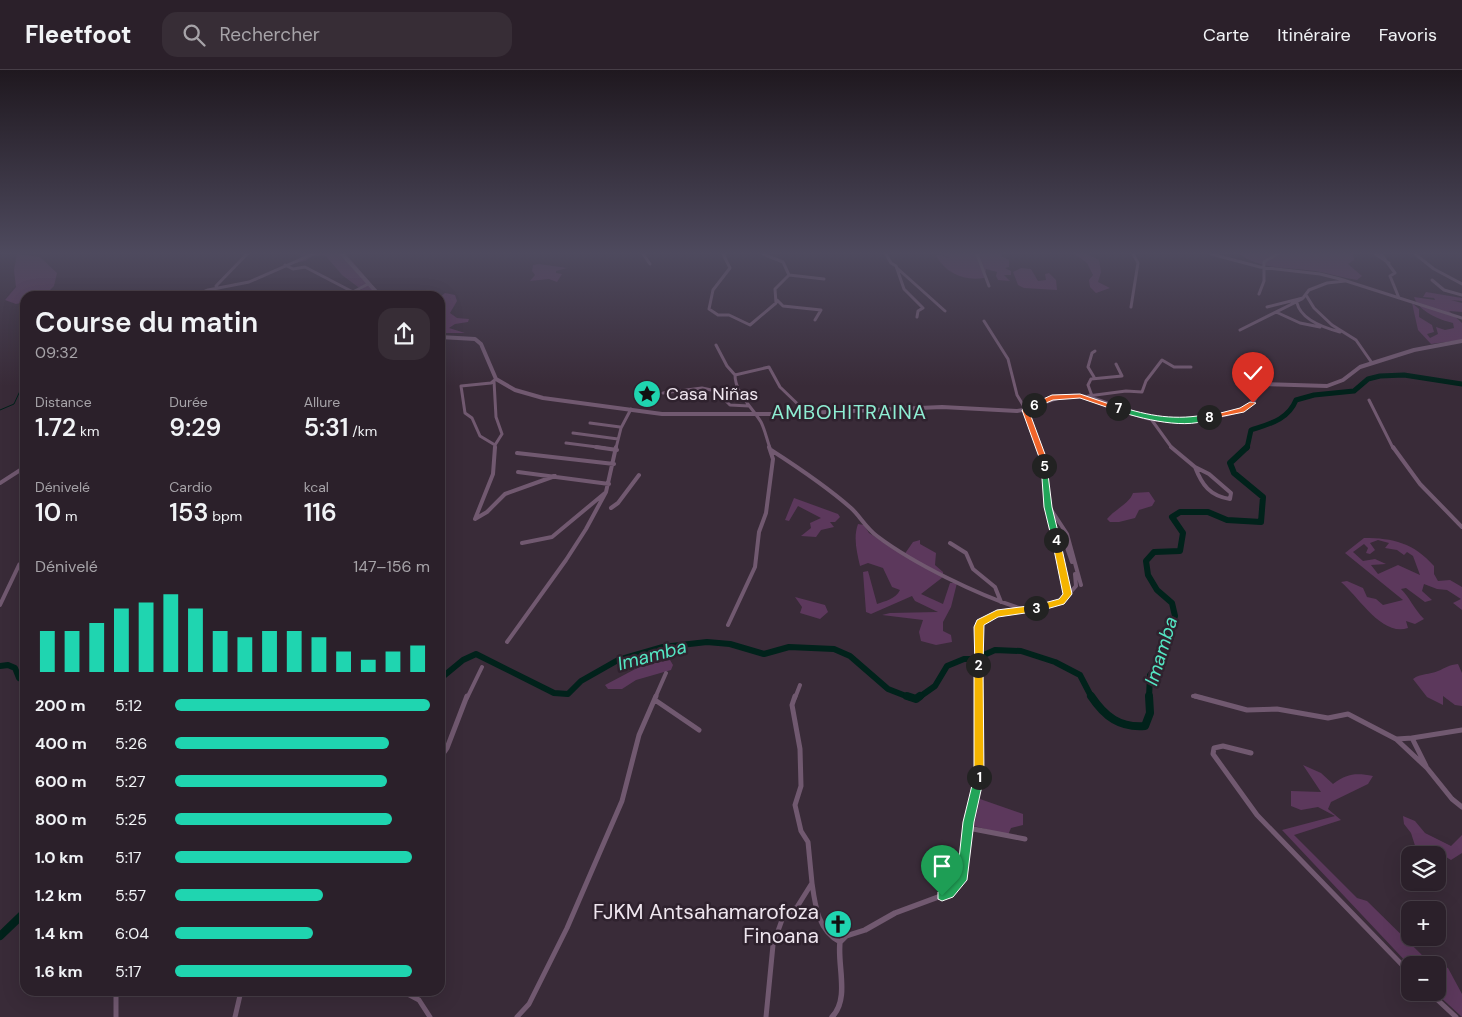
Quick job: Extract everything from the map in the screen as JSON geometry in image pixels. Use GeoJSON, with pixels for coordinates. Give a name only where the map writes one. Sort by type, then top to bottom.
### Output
{"type":"FeatureCollection","features":[{"type":"Feature","properties":{"kind":"street"},"geometry":{"type":"LineString","coordinates":[[711,298],[709,310],[718,315],[729,315],[750,325],[776,303],[776,300],[783,306],[820,310],[821,313],[815,320]]}},
{"type":"Feature","properties":{"kind":"street"},"geometry":{"type":"LineString","coordinates":[[913,298],[923,308],[918,311],[917,317]]}},
{"type":"Feature","properties":{"kind":"street"},"geometry":{"type":"LineString","coordinates":[[931,298],[945,311]]}},
{"type":"Feature","properties":{"kind":"street"},"geometry":{"type":"LineString","coordinates":[[1130,307],[1132,298]]}},
{"type":"Feature","properties":{"kind":"street"},"geometry":{"type":"LineString","coordinates":[[1267,307],[1297,298]]}},
{"type":"Feature","properties":{"kind":"street"},"geometry":{"type":"LineString","coordinates":[[1240,330],[1297,303],[1302,298]]}},
{"type":"Feature","properties":{"kind":"street"},"geometry":{"type":"LineString","coordinates":[[1306,298],[1318,313],[1356,340],[1372,363]]}},
{"type":"Feature","properties":{"kind":"street"},"geometry":{"type":"LineString","coordinates":[[1400,298],[1462,318]]}},
{"type":"Feature","properties":{"kind":"street"},"geometry":{"type":"LineString","coordinates":[[1297,303],[1300,311],[1322,327]]}},
{"type":"Feature","properties":{"kind":"street"},"geometry":{"type":"LineString","coordinates":[[1276,312],[1300,323],[1343,332]]}},
{"type":"Feature","properties":{"kind":"street"},"geometry":{"type":"LineString","coordinates":[[984,321],[1008,359],[1017,395],[1026,410],[1043,457],[1048,505],[1068,594]]}},
{"type":"Feature","properties":{"kind":"street"},"geometry":{"type":"LineString","coordinates":[[445,337],[475,338],[482,344],[495,380],[496,417],[502,434],[495,445],[497,459],[494,475],[475,519],[487,512],[505,494],[556,476]]}},
{"type":"Feature","properties":{"kind":"street"},"geometry":{"type":"LineString","coordinates":[[1083,397],[1151,419],[1195,420],[1242,410],[1253,403],[1262,384],[1327,386],[1343,380],[1360,367],[1414,350],[1462,341]]}},
{"type":"Feature","properties":{"kind":"street"},"geometry":{"type":"LineString","coordinates":[[716,345],[727,366],[735,375],[735,382],[762,424],[773,458],[766,513],[759,532],[754,567],[728,625]]}},
{"type":"Feature","properties":{"kind":"street"},"geometry":{"type":"LineString","coordinates":[[1094,377],[1088,367],[1092,353],[1095,351]]}},
{"type":"Feature","properties":{"kind":"street"},"geometry":{"type":"LineString","coordinates":[[495,380],[515,390],[544,398],[686,415],[942,407],[1026,410],[1052,398],[1083,397],[1126,391],[1142,392],[1146,381],[1162,360],[1174,367],[1191,367]]}},
{"type":"Feature","properties":{"kind":"street"},"geometry":{"type":"LineString","coordinates":[[1094,377],[1121,378],[1116,364]]}},
{"type":"Feature","properties":{"kind":"street"},"geometry":{"type":"LineString","coordinates":[[735,375],[769,367],[773,380],[779,389],[795,398],[806,412]]}},
{"type":"Feature","properties":{"kind":"street"},"geometry":{"type":"LineString","coordinates":[[1092,396],[1088,385],[1094,377]]}},
{"type":"Feature","properties":{"kind":"street"},"geometry":{"type":"LineString","coordinates":[[495,380],[491,384],[461,386],[462,403],[465,413],[472,418],[480,436],[495,445]]}},
{"type":"Feature","properties":{"kind":"street"},"geometry":{"type":"LineString","coordinates":[[663,393],[702,388],[716,391],[730,405],[749,406]]}},
{"type":"Feature","properties":{"kind":"street"},"geometry":{"type":"LineString","coordinates":[[1369,400],[1391,448],[1416,482],[1462,527]]}},
{"type":"Feature","properties":{"kind":"street"},"geometry":{"type":"LineString","coordinates":[[507,642],[580,542],[610,484],[620,427],[631,409]]}},
{"type":"Feature","properties":{"kind":"street"},"geometry":{"type":"LineString","coordinates":[[1151,419],[1174,451],[1220,483],[1231,493],[1230,499],[1208,491],[1202,485],[1195,467]]}},
{"type":"Feature","properties":{"kind":"street"},"geometry":{"type":"LineString","coordinates":[[590,423],[620,427]]}},
{"type":"Feature","properties":{"kind":"street"},"geometry":{"type":"LineString","coordinates":[[573,433],[618,439]]}},
{"type":"Feature","properties":{"kind":"street"},"geometry":{"type":"LineString","coordinates":[[566,443],[617,450]]}},
{"type":"Feature","properties":{"kind":"street"},"geometry":{"type":"LineString","coordinates":[[770,450],[814,478],[853,510],[862,523],[877,536],[909,556],[991,599],[1024,609]]}},
{"type":"Feature","properties":{"kind":"street"},"geometry":{"type":"LineString","coordinates":[[517,453],[553,455],[614,464]]}},
{"type":"Feature","properties":{"kind":"street"},"geometry":{"type":"LineString","coordinates":[[0,483],[20,470]]}},
{"type":"Feature","properties":{"kind":"street"},"geometry":{"type":"LineString","coordinates":[[518,472],[610,484]]}},
{"type":"Feature","properties":{"kind":"street"},"geometry":{"type":"LineString","coordinates":[[611,508],[618,503],[639,475]]}},
{"type":"Feature","properties":{"kind":"street"},"geometry":{"type":"LineString","coordinates":[[522,543],[552,537],[606,492]]}},
{"type":"Feature","properties":{"kind":"street"},"geometry":{"type":"LineString","coordinates":[[1048,505],[1067,534],[1081,585]]}},
{"type":"Feature","properties":{"kind":"street"},"geometry":{"type":"LineString","coordinates":[[832,1017],[838,1014],[842,994],[840,942],[846,936],[865,930],[895,914],[949,893],[962,880],[968,828],[980,766],[978,647],[980,622],[997,614],[1050,606],[1061,601],[1074,591],[1077,584],[1076,576],[1066,541],[1062,533],[1054,531]]}},
{"type":"Feature","properties":{"kind":"street"},"geometry":{"type":"LineString","coordinates":[[950,543],[968,557],[972,568],[995,588],[1002,598],[1001,602]]}},
{"type":"Feature","properties":{"kind":"street"},"geometry":{"type":"LineString","coordinates":[[0,605],[20,564]]}},
{"type":"Feature","properties":{"kind":"street"},"geometry":{"type":"LineString","coordinates":[[445,751],[461,709],[482,668]]}},
{"type":"Feature","properties":{"kind":"street"},"geometry":{"type":"LineString","coordinates":[[517,1017],[529,1004],[588,881],[622,801],[634,751],[666,673]]}},
{"type":"Feature","properties":{"kind":"street"},"geometry":{"type":"LineString","coordinates":[[800,685],[792,705],[800,749],[801,777],[796,814],[801,831],[808,842],[812,883],[825,933],[831,940],[840,942]]}},
{"type":"Feature","properties":{"kind":"street"},"geometry":{"type":"LineString","coordinates":[[1193,696],[1212,699],[1247,710],[1277,709],[1328,718],[1348,714],[1396,738],[1427,768],[1452,799],[1462,807]]}},
{"type":"Feature","properties":{"kind":"street"},"geometry":{"type":"LineString","coordinates":[[655,700],[699,730]]}},
{"type":"Feature","properties":{"kind":"street"},"geometry":{"type":"LineString","coordinates":[[1396,738],[1412,738],[1462,730]]}},
{"type":"Feature","properties":{"kind":"street"},"geometry":{"type":"LineString","coordinates":[[1412,738],[1427,768]]}},
{"type":"Feature","properties":{"kind":"street"},"geometry":{"type":"LineString","coordinates":[[1251,753],[1223,746],[1214,748],[1214,754],[1256,815],[1271,826],[1401,963]]}},
{"type":"Feature","properties":{"kind":"street"},"geometry":{"type":"LineString","coordinates":[[968,828],[1025,839]]}},
{"type":"Feature","properties":{"kind":"street"},"geometry":{"type":"LineString","coordinates":[[766,1017],[773,945],[783,917],[797,907],[812,883]]}},
{"type":"Feature","properties":{"kind":"street"},"geometry":{"type":"LineString","coordinates":[[116,996],[116,1017]]}},
{"type":"Feature","properties":{"kind":"street"},"geometry":{"type":"LineString","coordinates":[[236,1017],[240,996]]}},
{"type":"Feature","properties":{"kind":"street"},"geometry":{"type":"LineString","coordinates":[[411,996],[419,1000],[430,1017]]}},
{"type":"Feature","properties":{"kind":"street"},"geometry":{"type":"LineString","coordinates":[[1439,1001],[1456,1017]]}},
{"type":"Feature","properties":{"kind":"shaded area"},"geometry":{"type":"Polygon","coordinates":[[[7,298],[20,298],[20,303],[16,304],[5,300],[7,298]]]}},
{"type":"Feature","properties":{"kind":"shaded area"},"geometry":{"type":"Polygon","coordinates":[[[445,298],[456,298],[457,301],[450,313],[457,318],[469,319],[468,322],[455,324],[449,328],[465,333],[445,333],[445,298]]]}},
{"type":"Feature","properties":{"kind":"shaded area"},"geometry":{"type":"Polygon","coordinates":[[[1414,298],[1435,300],[1434,298],[1462,298],[1462,301],[1451,300],[1462,303],[1462,312],[1449,311],[1462,323],[1462,340],[1431,344],[1418,330],[1412,303],[1419,309],[1419,317],[1432,325],[1434,332],[1427,334],[1430,338],[1438,334],[1436,327],[1445,330],[1454,328],[1453,323],[1442,320],[1425,311],[1414,298]]]}},
{"type":"Feature","properties":{"kind":"shaded area"},"geometry":{"type":"Polygon","coordinates":[[[1149,492],[1155,501],[1152,506],[1139,510],[1135,518],[1119,522],[1110,522],[1107,519],[1129,500],[1133,493],[1149,492]]]}},
{"type":"Feature","properties":{"kind":"shaded area"},"geometry":{"type":"Polygon","coordinates":[[[794,498],[838,514],[840,517],[835,522],[830,522],[834,527],[821,530],[816,537],[801,536],[811,528],[810,523],[821,518],[798,506],[789,521],[785,520],[794,498]]]}},
{"type":"Feature","properties":{"kind":"shaded area"},"geometry":{"type":"Polygon","coordinates":[[[858,524],[864,525],[869,533],[904,555],[913,542],[920,540],[920,544],[936,553],[935,565],[943,572],[943,577],[921,594],[943,604],[950,583],[957,583],[951,607],[943,622],[943,631],[951,635],[952,642],[936,645],[921,641],[919,632],[923,620],[882,615],[890,613],[938,612],[915,601],[912,596],[871,614],[866,612],[863,572],[868,571],[877,604],[893,598],[900,590],[892,587],[883,568],[868,563],[860,566],[856,540],[858,524]]]}},
{"type":"Feature","properties":{"kind":"shaded area"},"geometry":{"type":"Polygon","coordinates":[[[1364,538],[1384,539],[1411,547],[1434,566],[1434,574],[1438,581],[1450,580],[1462,587],[1462,610],[1453,603],[1461,599],[1447,590],[1437,589],[1424,584],[1422,591],[1432,600],[1425,602],[1406,588],[1401,589],[1424,619],[1415,624],[1406,621],[1408,628],[1398,629],[1389,627],[1372,614],[1341,582],[1347,581],[1363,588],[1367,597],[1376,599],[1383,605],[1403,600],[1345,553],[1364,538]],[[1378,540],[1370,543],[1375,550],[1370,554],[1366,553],[1368,548],[1364,544],[1353,552],[1363,561],[1375,559],[1386,564],[1371,565],[1378,574],[1398,565],[1420,575],[1413,556],[1407,552],[1404,555],[1397,550],[1385,548],[1389,543],[1378,540]]]}},
{"type":"Feature","properties":{"kind":"shaded area"},"geometry":{"type":"Polygon","coordinates":[[[795,597],[825,605],[828,612],[820,619],[800,613],[802,607],[795,597]]]}},
{"type":"Feature","properties":{"kind":"shaded area"},"geometry":{"type":"Polygon","coordinates":[[[670,660],[673,665],[671,670],[636,680],[622,689],[608,689],[605,685],[641,666],[670,660]]]}},
{"type":"Feature","properties":{"kind":"shaded area"},"geometry":{"type":"Polygon","coordinates":[[[1458,664],[1462,673],[1462,706],[1455,705],[1443,696],[1443,705],[1427,697],[1413,679],[1419,676],[1458,664]]]}},
{"type":"Feature","properties":{"kind":"shaded area"},"geometry":{"type":"Polygon","coordinates":[[[1303,765],[1321,773],[1333,784],[1352,775],[1373,776],[1368,784],[1331,802],[1328,809],[1341,820],[1294,835],[1357,898],[1367,901],[1401,934],[1401,946],[1413,946],[1423,956],[1401,956],[1282,830],[1335,816],[1318,807],[1301,810],[1291,806],[1291,791],[1321,792],[1303,765]]]}},
{"type":"Feature","properties":{"kind":"shaded area"},"geometry":{"type":"Polygon","coordinates":[[[980,799],[1023,814],[1023,825],[1011,828],[1008,835],[974,826],[980,799]]]}},
{"type":"Feature","properties":{"kind":"shaded area"},"geometry":{"type":"Polygon","coordinates":[[[1403,816],[1415,821],[1425,833],[1451,846],[1462,835],[1462,853],[1451,860],[1446,857],[1446,846],[1415,846],[1411,833],[1404,824],[1403,816]]]}},
{"type":"Feature","properties":{"kind":"shaded area"},"geometry":{"type":"Polygon","coordinates":[[[1446,967],[1462,994],[1462,1017],[1445,1001],[1446,967]]]}},
{"type":"Feature","properties":{"kind":"waterway","name":"Imamba"},"geometry":{"type":"LineString","coordinates":[[1247,448],[1251,430],[1283,417],[1293,407],[1296,400],[1314,395],[1354,391],[1368,379],[1380,376],[1404,375],[1462,384]]}},
{"type":"Feature","properties":{"kind":"waterway"},"geometry":{"type":"LineString","coordinates":[[0,410],[14,404],[20,391]]}},
{"type":"Feature","properties":{"kind":"waterway","name":"Imamba"},"geometry":{"type":"LineString","coordinates":[[1149,697],[1150,675],[1161,663],[1175,616],[1172,603],[1157,590],[1148,575],[1146,561],[1154,552],[1180,551],[1183,533],[1172,517],[1180,512],[1208,512],[1227,520],[1261,522],[1263,497],[1234,473],[1230,463],[1247,447]]}},
{"type":"Feature","properties":{"kind":"waterway","name":"Imamba"},"geometry":{"type":"LineString","coordinates":[[445,675],[463,660],[476,654],[554,693],[568,694],[581,681],[618,660],[663,647],[707,642],[730,644],[764,654],[789,647],[834,649],[850,656],[888,689],[911,698]]}},
{"type":"Feature","properties":{"kind":"waterway","name":"Imamba"},"geometry":{"type":"LineString","coordinates":[[918,698],[935,686],[947,666],[964,659],[975,659],[995,650],[1021,651],[1055,662],[1080,675],[1092,698]]}},
{"type":"Feature","properties":{"kind":"waterway","name":"Imamba"},"geometry":{"type":"LineString","coordinates":[[0,666],[8,665],[15,668],[20,678]]}},
{"type":"Feature","properties":{"kind":"waterway","name":"Imamba"},"geometry":{"type":"LineString","coordinates":[[907,696],[916,699],[920,696]]}},
{"type":"Feature","properties":{"kind":"waterway","name":"Imamba"},"geometry":{"type":"LineString","coordinates":[[1091,696],[1102,710],[1114,720],[1136,726],[1145,726],[1150,713],[1149,697]]}},
{"type":"Feature","properties":{"kind":"waterway"},"geometry":{"type":"LineString","coordinates":[[0,936],[20,917]]}},
{"type":"Feature","properties":{"kind":"place","name":"Casa Niñas"},"geometry":{"type":"Point","coordinates":[647,394]}},
{"type":"Feature","properties":{"kind":"place","name":"FJKM Antsahamarofoza Finoana"},"geometry":{"type":"Point","coordinates":[838,924]}},
{"type":"Feature","properties":{"kind":"district","name":"AMBOHITRAINA"},"geometry":{"type":"Point","coordinates":[849,412]}},
{"type":"Feature","properties":{"kind":"route"},"geometry":{"type":"LineString","coordinates":[[942,896],[956,888],[962,880],[968,822],[976,795],[980,766],[978,668],[978,627],[980,622],[997,614],[1050,606],[1065,599],[1068,594],[1048,507],[1043,457],[1026,410],[1052,398],[1080,396],[1151,419],[1195,420],[1232,413],[1242,410],[1253,403]]}}]}
